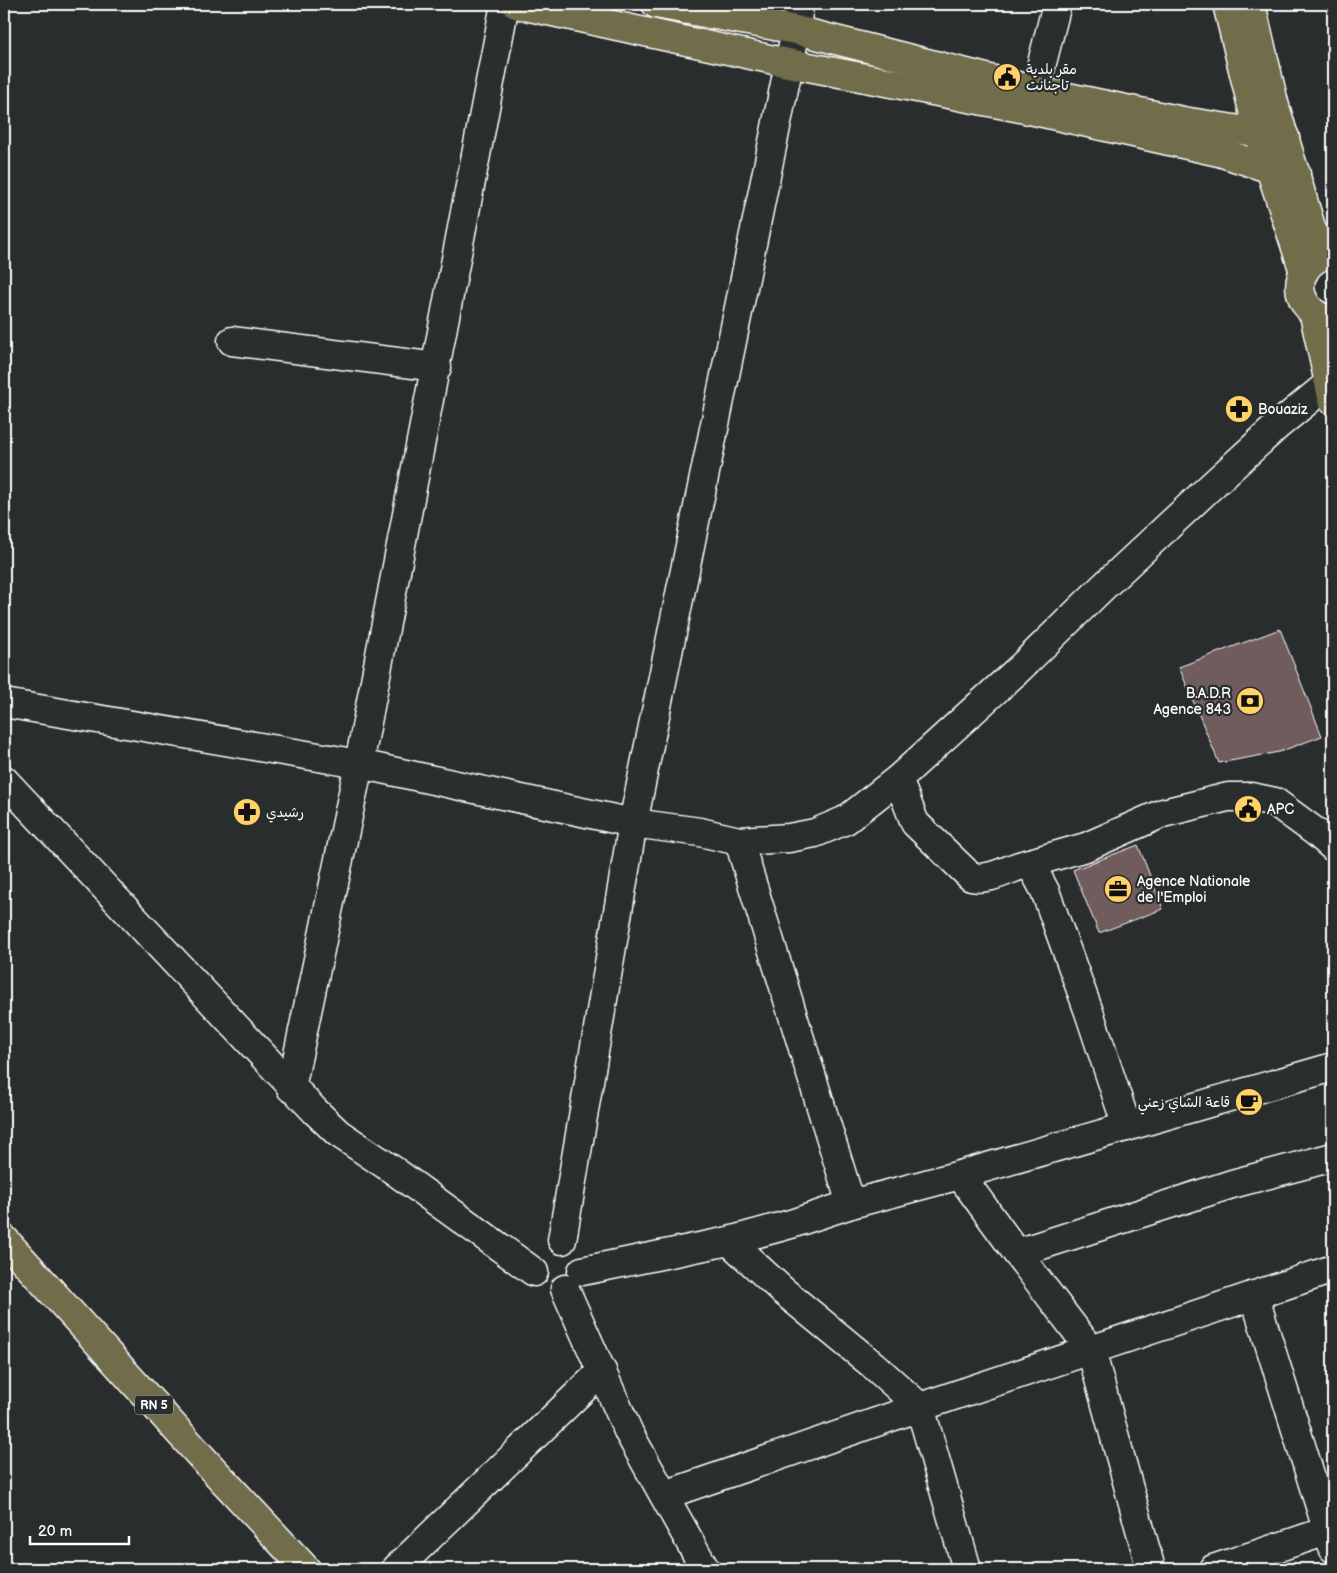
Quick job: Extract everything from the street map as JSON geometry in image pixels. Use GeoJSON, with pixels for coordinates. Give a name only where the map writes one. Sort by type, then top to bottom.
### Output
{"type":"FeatureCollection","features":[{"type":"Feature","properties":{"kind":"main road"},"geometry":{"type":"LineString","coordinates":[[516,4],[788,63],[1183,121],[1272,136]]}},
{"type":"Feature","properties":{"kind":"main road"},"geometry":{"type":"LineString","coordinates":[[656,4],[797,17],[1032,100],[1283,171]]}},
{"type":"Feature","properties":{"kind":"main road"},"geometry":{"type":"LineString","coordinates":[[1228,4],[1283,171],[1319,261],[1300,283],[1301,295],[1306,306],[1324,318],[1332,388]]}},
{"type":"Feature","properties":{"kind":"main road"},"geometry":{"type":"LineString","coordinates":[[1251,4],[1274,103],[1272,136]]}},
{"type":"Feature","properties":{"kind":"main road","name":"RN 5"},"geometry":{"type":"LineString","coordinates":[[4,1239],[206,1462],[306,1569]]}},
{"type":"Feature","properties":{"kind":"street"},"geometry":{"type":"LineString","coordinates":[[291,1088],[360,764],[505,4]]}},
{"type":"Feature","properties":{"kind":"street"},"geometry":{"type":"LineString","coordinates":[[1032,100],[1057,4]]}},
{"type":"Feature","properties":{"kind":"street"},"geometry":{"type":"LineString","coordinates":[[562,1240],[633,823],[797,17]]}},
{"type":"Feature","properties":{"kind":"street"},"geometry":{"type":"LineString","coordinates":[[232,341],[436,368]]}},
{"type":"Feature","properties":{"kind":"street"},"geometry":{"type":"LineString","coordinates":[[4,703],[360,764],[633,823],[700,832],[739,841],[789,838],[815,833],[846,820],[898,779],[1020,668],[1102,588],[1277,426],[1332,388]]}},
{"type":"Feature","properties":{"kind":"street"},"geometry":{"type":"LineString","coordinates":[[898,779],[915,823],[971,877],[981,879],[994,876],[1012,867],[1086,847],[1138,822],[1163,813],[1228,797],[1252,797],[1275,802],[1333,847]]}},
{"type":"Feature","properties":{"kind":"street"},"geometry":{"type":"LineString","coordinates":[[4,780],[291,1088],[338,1133],[393,1170],[534,1272],[543,1285],[557,1290],[574,1280],[792,1224],[851,1204],[1333,1067]]}},
{"type":"Feature","properties":{"kind":"street"},"geometry":{"type":"LineString","coordinates":[[739,841],[851,1204]]}},
{"type":"Feature","properties":{"kind":"street"},"geometry":{"type":"LineString","coordinates":[[1030,863],[1048,900],[1089,1012],[1127,1127]]}},
{"type":"Feature","properties":{"kind":"street"},"geometry":{"type":"LineString","coordinates":[[1017,1253],[1232,1184],[1333,1157]]}},
{"type":"Feature","properties":{"kind":"street"},"geometry":{"type":"LineString","coordinates":[[960,1174],[1017,1253],[1092,1350],[1151,1569]]}},
{"type":"Feature","properties":{"kind":"street"},"geometry":{"type":"LineString","coordinates":[[534,1272],[533,1258],[541,1245],[562,1240],[572,1244],[579,1251],[583,1261],[574,1280],[602,1371],[629,1433],[705,1569]]}},
{"type":"Feature","properties":{"kind":"street"},"geometry":{"type":"LineString","coordinates":[[729,1241],[782,1290],[920,1407],[967,1569]]}},
{"type":"Feature","properties":{"kind":"street"},"geometry":{"type":"LineString","coordinates":[[665,1495],[920,1407],[1333,1269]]}},
{"type":"Feature","properties":{"kind":"street"},"geometry":{"type":"LineString","coordinates":[[1213,1569],[1331,1536],[1254,1295]]}},
{"type":"Feature","properties":{"kind":"street"},"geometry":{"type":"LineString","coordinates":[[396,1569],[602,1371]]}},
{"type":"Feature","properties":{"kind":"building","name":"B.A.D.R Agence 843"},"geometry":{"type":"Polygon","coordinates":[[[1280,629],[1322,736],[1279,752],[1219,763],[1179,667],[1280,629]]]}},
{"type":"Feature","properties":{"kind":"building","name":"Agence Nationale de l'Emploi"},"geometry":{"type":"Polygon","coordinates":[[[1138,845],[1163,909],[1099,933],[1073,870],[1138,845]]]}},
{"type":"Feature","properties":{"kind":"place","name":"مقر بلدية تاجنانت"},"geometry":{"type":"Point","coordinates":[1007,77]}},
{"type":"Feature","properties":{"kind":"place","name":"Bouaziz"},"geometry":{"type":"Point","coordinates":[1239,409]}},
{"type":"Feature","properties":{"kind":"place","name":"B.A.D.R Agence 843"},"geometry":{"type":"Point","coordinates":[1250,701]}},
{"type":"Feature","properties":{"kind":"place","name":"APC"},"geometry":{"type":"Point","coordinates":[1248,809]}},
{"type":"Feature","properties":{"kind":"place","name":"رشيدي"},"geometry":{"type":"Point","coordinates":[247,812]}},
{"type":"Feature","properties":{"kind":"place","name":"Agence Nationale de l'Emploi"},"geometry":{"type":"Point","coordinates":[1118,889]}},
{"type":"Feature","properties":{"kind":"place","name":"قاعة الشاي زعني"},"geometry":{"type":"Point","coordinates":[1249,1102]}}]}
